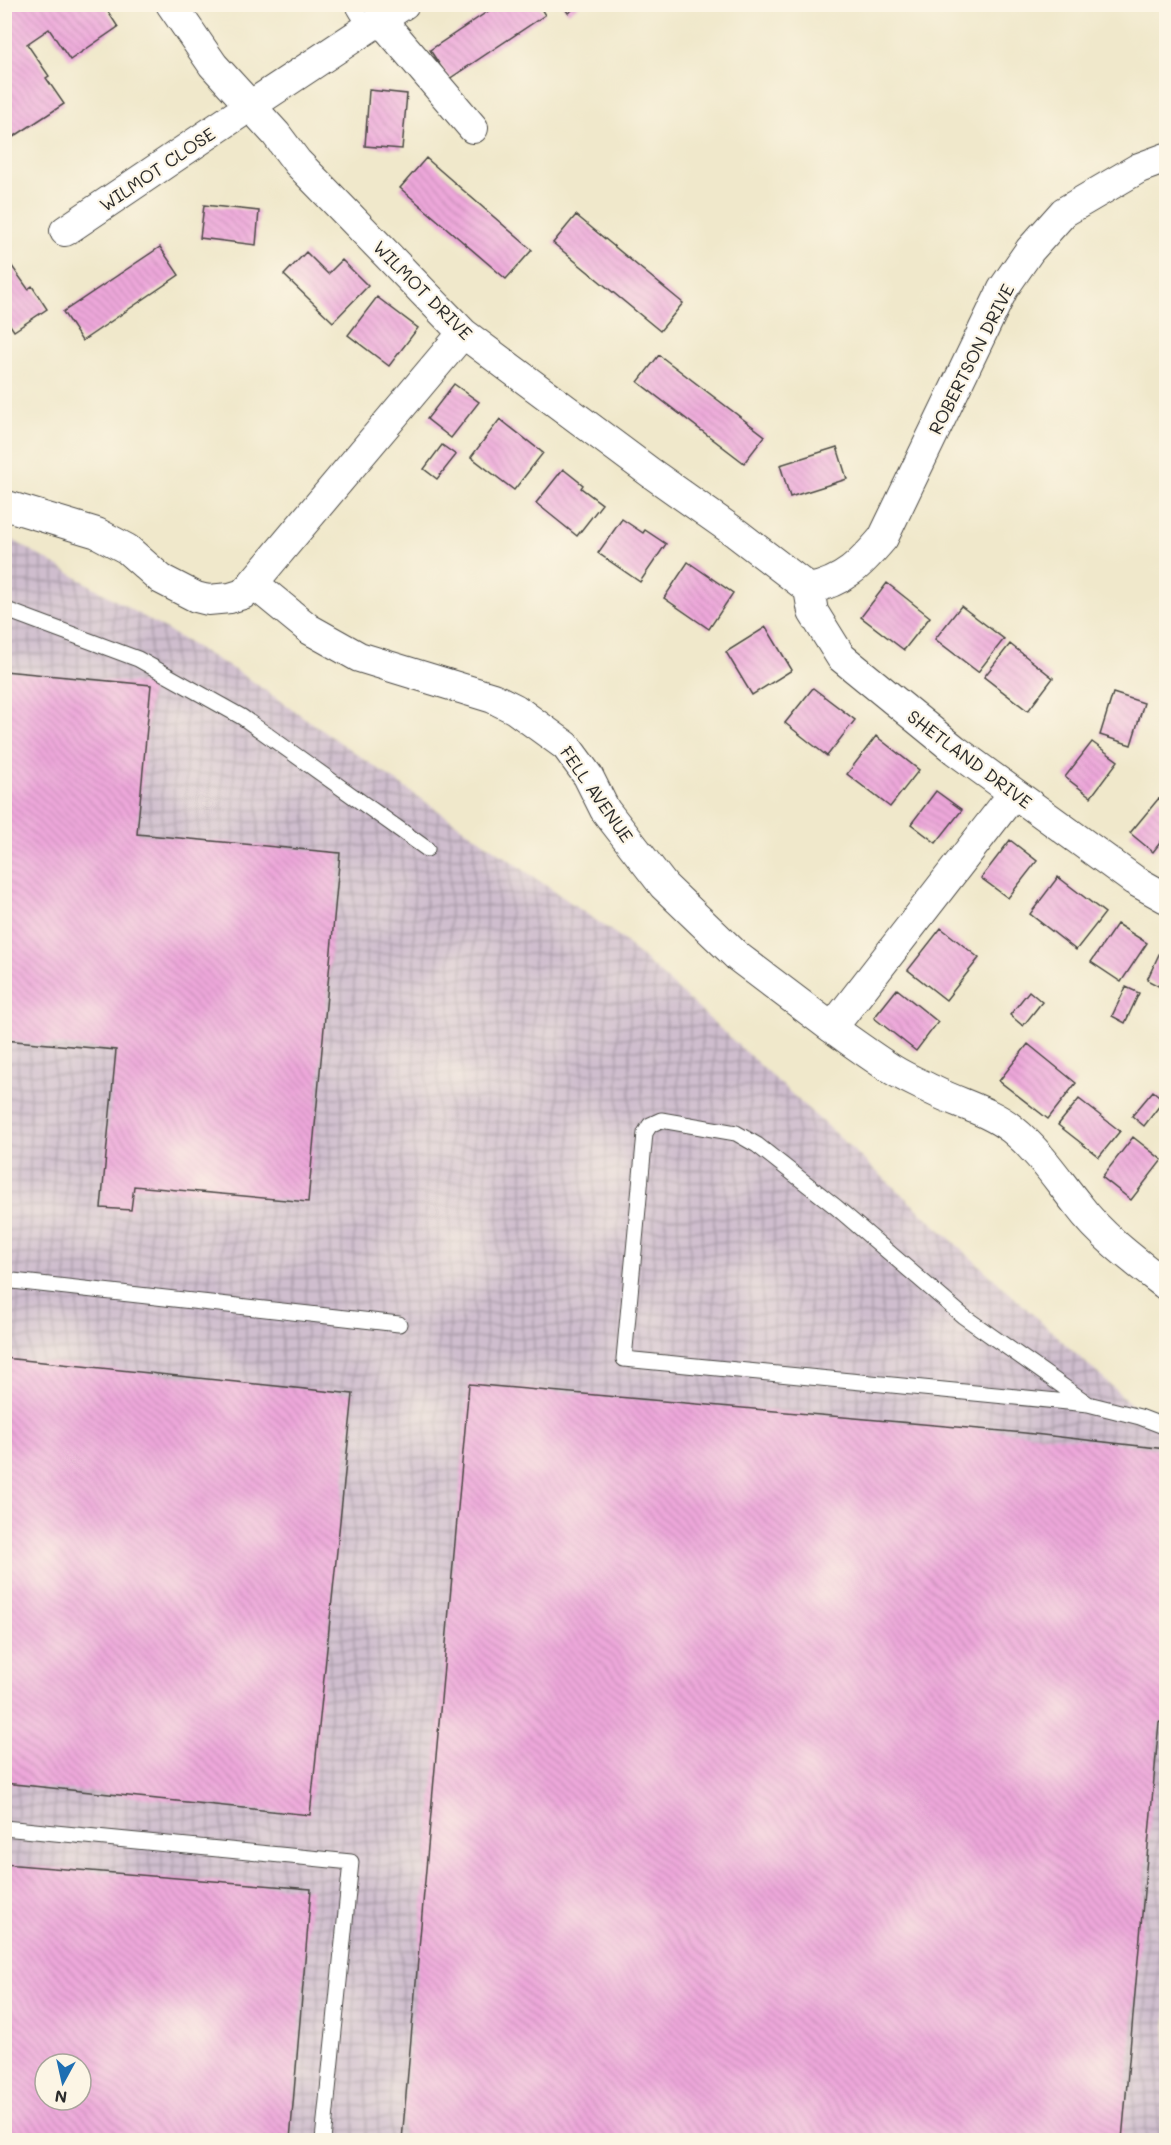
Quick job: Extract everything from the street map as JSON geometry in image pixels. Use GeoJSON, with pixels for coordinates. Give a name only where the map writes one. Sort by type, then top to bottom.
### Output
{"type":"FeatureCollection","features":[{"type":"Feature","properties":{"kind":"street","name":"WILMOT DRIVE"},"geometry":{"type":"LineString","coordinates":[[171,4],[213,65],[276,134],[297,162],[463,333],[809,589]]}},
{"type":"Feature","properties":{"kind":"street","name":"WILMOT CLOSE"},"geometry":{"type":"LineString","coordinates":[[65,231],[250,106],[376,14]]}},
{"type":"Feature","properties":{"kind":"street"},"geometry":{"type":"LineString","coordinates":[[376,14],[474,128]]}},
{"type":"Feature","properties":{"kind":"street","name":"ROBERTSON DRIVE"},"geometry":{"type":"LineString","coordinates":[[809,589],[825,586],[847,574],[863,562],[883,538],[1003,289],[1030,250],[1064,212],[1139,168],[1167,159]]}},
{"type":"Feature","properties":{"kind":"street"},"geometry":{"type":"LineString","coordinates":[[4,505],[97,533],[127,549],[161,579],[196,597],[208,600],[243,594],[463,333]]}},
{"type":"Feature","properties":{"kind":"street","name":"FELL AVENUE"},"geometry":{"type":"LineString","coordinates":[[254,583],[309,629],[359,657],[493,698],[515,709],[566,746],[588,776],[605,810],[664,886],[738,957],[832,1028]]}},
{"type":"Feature","properties":{"kind":"street","name":"SHETLAND DRIVE"},"geometry":{"type":"LineString","coordinates":[[809,589],[813,612],[842,657],[955,750],[1134,880],[1167,898]]}},
{"type":"Feature","properties":{"kind":"street"},"geometry":{"type":"LineString","coordinates":[[1014,793],[832,1028],[894,1071],[990,1115],[1009,1127],[1029,1143],[1078,1206],[1131,1259],[1167,1285]]}},
{"type":"Feature","properties":{"kind":"lane"},"geometry":{"type":"LineString","coordinates":[[4,609],[138,659],[242,717],[427,849]]}},
{"type":"Feature","properties":{"kind":"lane"},"geometry":{"type":"LineString","coordinates":[[1088,1404],[963,1316],[836,1207],[757,1145],[736,1133],[660,1120],[650,1125],[645,1133],[624,1359],[1088,1404],[1140,1417],[1167,1427]]}},
{"type":"Feature","properties":{"kind":"lane"},"geometry":{"type":"LineString","coordinates":[[4,1280],[399,1324]]}},
{"type":"Feature","properties":{"kind":"lane"},"geometry":{"type":"LineString","coordinates":[[4,1828],[351,1862],[323,2140]]}},
{"type":"Feature","properties":{"kind":"shaded area"},"geometry":{"type":"Polygon","coordinates":[[[4,538],[13,540],[243,675],[620,937],[1166,1436],[1166,2140],[5,2140],[4,538]]]}},
{"type":"Feature","properties":{"kind":"building"},"geometry":{"type":"Polygon","coordinates":[[[4,4],[103,4],[118,27],[70,60],[49,29],[27,44],[49,76],[46,78],[64,104],[4,143],[4,105],[12,100],[4,89],[4,4]]]}},
{"type":"Feature","properties":{"kind":"building"},"geometry":{"type":"Polygon","coordinates":[[[499,4],[538,4],[545,15],[449,79],[430,50],[499,4]]]}},
{"type":"Feature","properties":{"kind":"building"},"geometry":{"type":"Polygon","coordinates":[[[562,4],[581,4],[568,13],[562,4]]]}},
{"type":"Feature","properties":{"kind":"building"},"geometry":{"type":"Polygon","coordinates":[[[369,90],[407,94],[402,149],[365,146],[369,90]]]}},
{"type":"Feature","properties":{"kind":"building"},"geometry":{"type":"Polygon","coordinates":[[[426,158],[532,250],[506,279],[400,188],[426,158]]]}},
{"type":"Feature","properties":{"kind":"building"},"geometry":{"type":"Polygon","coordinates":[[[204,205],[259,211],[256,245],[200,238],[204,205]]]}},
{"type":"Feature","properties":{"kind":"building"},"geometry":{"type":"Polygon","coordinates":[[[576,215],[683,303],[660,331],[553,243],[576,215]]]}},
{"type":"Feature","properties":{"kind":"building"},"geometry":{"type":"Polygon","coordinates":[[[160,247],[179,275],[82,341],[63,312],[160,247]]]}},
{"type":"Feature","properties":{"kind":"building"},"geometry":{"type":"Polygon","coordinates":[[[306,252],[328,274],[342,260],[368,286],[333,322],[284,275],[306,252]]]}},
{"type":"Feature","properties":{"kind":"building"},"geometry":{"type":"Polygon","coordinates":[[[4,255],[28,289],[32,286],[47,309],[14,331],[4,316],[4,255]]]}},
{"type":"Feature","properties":{"kind":"building"},"geometry":{"type":"Polygon","coordinates":[[[377,297],[418,328],[389,366],[348,335],[377,297]]]}},
{"type":"Feature","properties":{"kind":"building"},"geometry":{"type":"Polygon","coordinates":[[[659,355],[765,436],[744,463],[638,382],[659,355]]]}},
{"type":"Feature","properties":{"kind":"building"},"geometry":{"type":"Polygon","coordinates":[[[454,384],[479,402],[451,438],[427,419],[454,384]]]}},
{"type":"Feature","properties":{"kind":"building"},"geometry":{"type":"Polygon","coordinates":[[[500,419],[543,453],[514,490],[471,457],[500,419]]]}},
{"type":"Feature","properties":{"kind":"building"},"geometry":{"type":"Polygon","coordinates":[[[442,445],[456,455],[437,479],[424,469],[442,445]]]}},
{"type":"Feature","properties":{"kind":"building"},"geometry":{"type":"Polygon","coordinates":[[[837,447],[847,479],[790,497],[780,465],[837,447]]]}},
{"type":"Feature","properties":{"kind":"building"},"geometry":{"type":"Polygon","coordinates":[[[563,469],[583,485],[581,488],[602,504],[577,536],[536,503],[563,469]]]}},
{"type":"Feature","properties":{"kind":"building"},"geometry":{"type":"Polygon","coordinates":[[[622,519],[666,544],[640,582],[598,553],[622,519]]]}},
{"type":"Feature","properties":{"kind":"building"},"geometry":{"type":"Polygon","coordinates":[[[688,562],[733,593],[709,629],[664,598],[688,562]]]}},
{"type":"Feature","properties":{"kind":"building"},"geometry":{"type":"Polygon","coordinates":[[[887,583],[930,617],[904,650],[861,617],[887,583]]]}},
{"type":"Feature","properties":{"kind":"building"},"geometry":{"type":"Polygon","coordinates":[[[961,606],[1004,639],[978,672],[935,639],[961,606]]]}},
{"type":"Feature","properties":{"kind":"building"},"geometry":{"type":"Polygon","coordinates":[[[766,627],[792,670],[752,695],[726,652],[766,627]]]}},
{"type":"Feature","properties":{"kind":"building"},"geometry":{"type":"Polygon","coordinates":[[[1010,644],[1053,678],[1028,711],[984,677],[1010,644]]]}},
{"type":"Feature","properties":{"kind":"building"},"geometry":{"type":"Polygon","coordinates":[[[4,671],[151,685],[137,834],[340,853],[308,1202],[134,1186],[131,1210],[101,1208],[116,1050],[4,1040],[4,671]]]}},
{"type":"Feature","properties":{"kind":"building"},"geometry":{"type":"Polygon","coordinates":[[[813,688],[855,720],[827,756],[785,723],[813,688]]]}},
{"type":"Feature","properties":{"kind":"building"},"geometry":{"type":"Polygon","coordinates":[[[1113,693],[1144,703],[1131,745],[1100,735],[1113,693]]]}},
{"type":"Feature","properties":{"kind":"building"},"geometry":{"type":"Polygon","coordinates":[[[876,736],[919,770],[890,807],[847,774],[876,736]]]}},
{"type":"Feature","properties":{"kind":"building"},"geometry":{"type":"Polygon","coordinates":[[[1092,742],[1118,761],[1091,797],[1065,777],[1092,742]]]}},
{"type":"Feature","properties":{"kind":"building"},"geometry":{"type":"Polygon","coordinates":[[[936,791],[962,810],[936,843],[911,824],[936,791]]]}},
{"type":"Feature","properties":{"kind":"building"},"geometry":{"type":"Polygon","coordinates":[[[1159,798],[1166,805],[1166,835],[1153,852],[1130,833],[1159,798]]]}},
{"type":"Feature","properties":{"kind":"building"},"geometry":{"type":"Polygon","coordinates":[[[1010,840],[1037,861],[1008,898],[981,878],[1010,840]]]}},
{"type":"Feature","properties":{"kind":"building"},"geometry":{"type":"Polygon","coordinates":[[[1058,877],[1105,913],[1076,950],[1030,914],[1058,877]]]}},
{"type":"Feature","properties":{"kind":"building"},"geometry":{"type":"Polygon","coordinates":[[[1117,924],[1147,943],[1121,982],[1091,962],[1117,924]]]}},
{"type":"Feature","properties":{"kind":"building"},"geometry":{"type":"Polygon","coordinates":[[[941,928],[979,958],[946,1000],[908,970],[941,928]]]}},
{"type":"Feature","properties":{"kind":"building"},"geometry":{"type":"Polygon","coordinates":[[[1161,950],[1166,953],[1166,990],[1147,980],[1161,950]]]}},
{"type":"Feature","properties":{"kind":"building"},"geometry":{"type":"Polygon","coordinates":[[[1126,987],[1139,993],[1125,1023],[1112,1016],[1126,987]]]}},
{"type":"Feature","properties":{"kind":"building"},"geometry":{"type":"Polygon","coordinates":[[[897,989],[938,1022],[916,1051],[874,1018],[897,989]]]}},
{"type":"Feature","properties":{"kind":"building"},"geometry":{"type":"Polygon","coordinates":[[[1029,991],[1042,1002],[1023,1026],[1010,1015],[1029,991]]]}},
{"type":"Feature","properties":{"kind":"building"},"geometry":{"type":"Polygon","coordinates":[[[1028,1044],[1076,1083],[1048,1119],[999,1081],[1028,1044]]]}},
{"type":"Feature","properties":{"kind":"building"},"geometry":{"type":"Polygon","coordinates":[[[1153,1091],[1164,1100],[1144,1126],[1132,1116],[1153,1091]]]}},
{"type":"Feature","properties":{"kind":"building"},"geometry":{"type":"Polygon","coordinates":[[[1079,1099],[1120,1131],[1099,1157],[1058,1125],[1079,1099]]]}},
{"type":"Feature","properties":{"kind":"building"},"geometry":{"type":"Polygon","coordinates":[[[1133,1137],[1162,1160],[1131,1200],[1102,1177],[1133,1137]]]}},
{"type":"Feature","properties":{"kind":"building"},"geometry":{"type":"Polygon","coordinates":[[[4,1358],[353,1394],[310,1815],[4,1783],[4,1358]]]}},
{"type":"Feature","properties":{"kind":"building"},"geometry":{"type":"Polygon","coordinates":[[[469,1384],[1025,1433],[1166,1449],[1166,1723],[1159,1722],[1122,2140],[402,2140],[469,1384]]]}},
{"type":"Feature","properties":{"kind":"building"},"geometry":{"type":"Polygon","coordinates":[[[4,1864],[311,1889],[290,2140],[4,2140],[4,1864]]]}}]}
